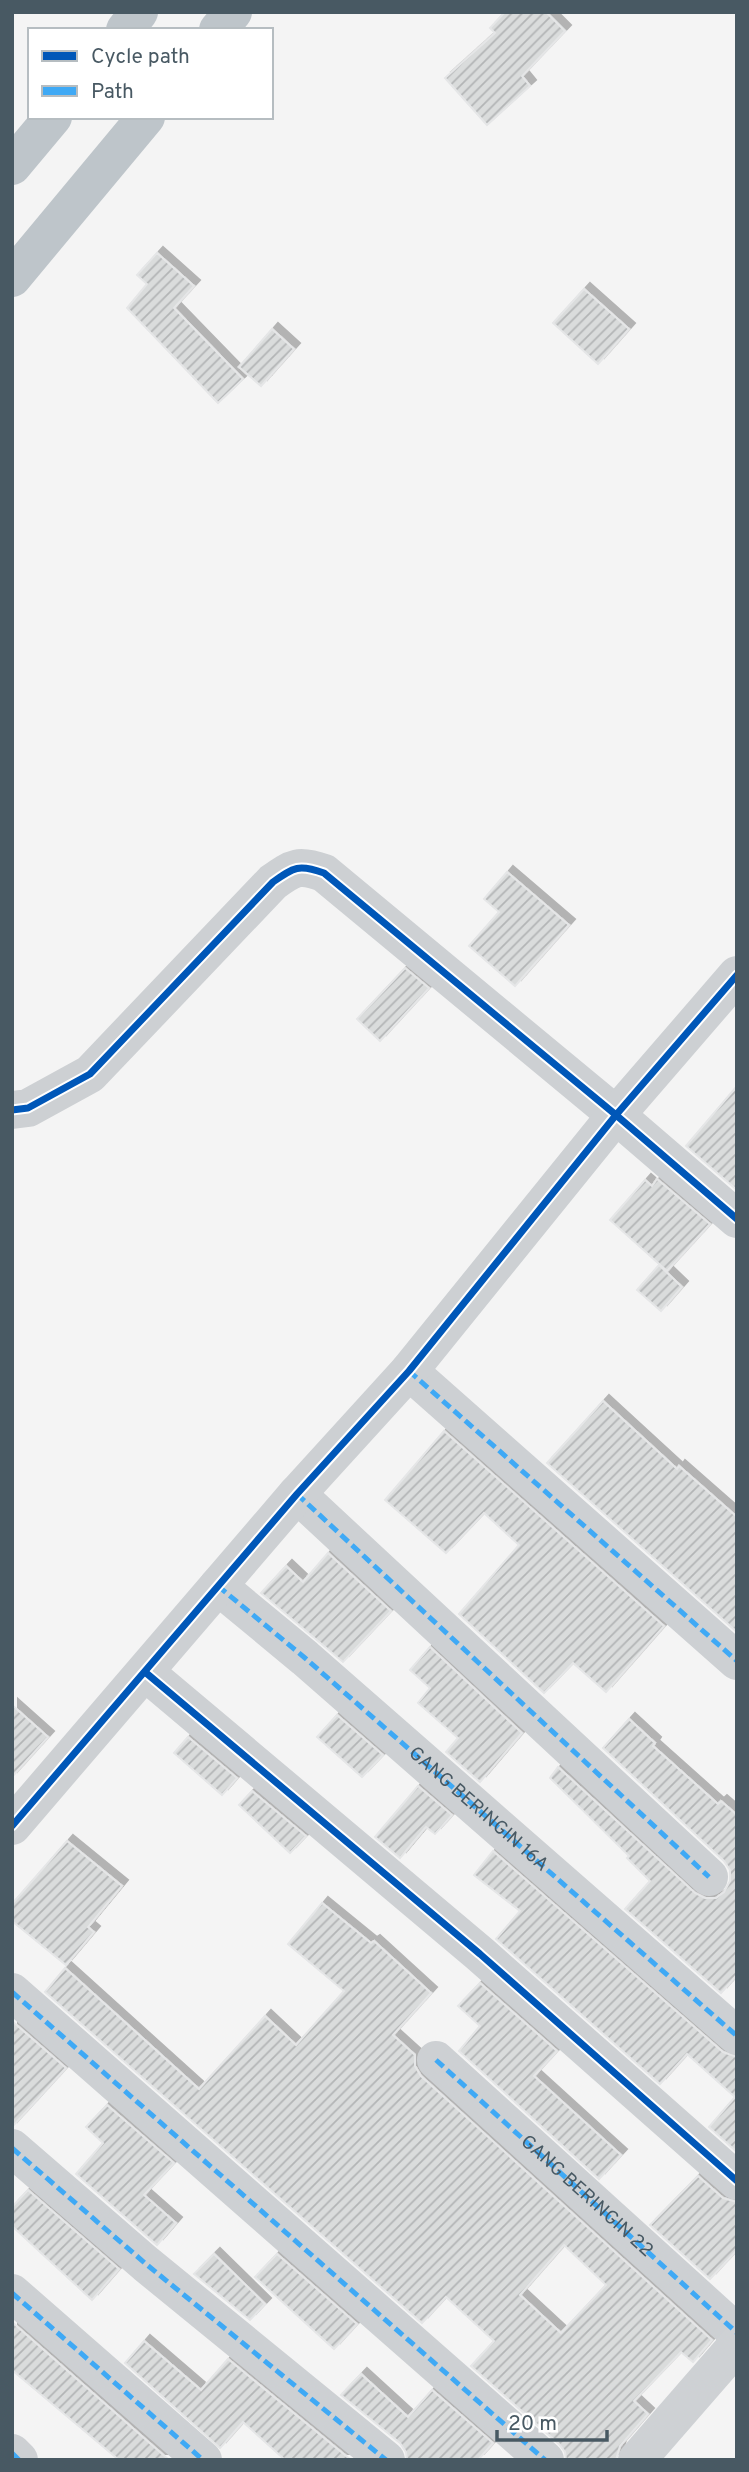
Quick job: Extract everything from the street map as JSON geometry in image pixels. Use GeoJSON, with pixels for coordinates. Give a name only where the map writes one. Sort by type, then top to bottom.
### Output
{"type":"FeatureCollection","features":[{"type":"Feature","properties":{"kind":"highway"},"geometry":{"type":"LineString","coordinates":[[127,28],[139,12]]}},
{"type":"Feature","properties":{"kind":"highway"},"geometry":{"type":"LineString","coordinates":[[220,28],[233,12]]}},
{"type":"Feature","properties":{"kind":"highway"},"geometry":{"type":"LineString","coordinates":[[12,166],[51,119]]}},
{"type":"Feature","properties":{"kind":"highway"},"geometry":{"type":"LineString","coordinates":[[12,278],[144,119]]}},
{"type":"Feature","properties":{"kind":"street"},"geometry":{"type":"LineString","coordinates":[[12,1110],[28,1108],[90,1074],[273,881],[292,868],[308,867],[324,873],[737,1219]]}},
{"type":"Feature","properties":{"kind":"street"},"geometry":{"type":"LineString","coordinates":[[12,1826],[297,1494],[409,1371],[616,1115],[737,975]]}},
{"type":"Feature","properties":{"kind":"street"},"geometry":{"type":"LineString","coordinates":[[409,1371],[737,1661]]}},
{"type":"Feature","properties":{"kind":"street"},"geometry":{"type":"LineString","coordinates":[[297,1494],[709,1877]]}},
{"type":"Feature","properties":{"kind":"street","name":"GANG BERINGIN 16A"},"geometry":{"type":"LineString","coordinates":[[218,1586],[737,2036]]}},
{"type":"Feature","properties":{"kind":"street"},"geometry":{"type":"LineString","coordinates":[[145,1672],[480,1954],[737,2181]]}},
{"type":"Feature","properties":{"kind":"street"},"geometry":{"type":"LineString","coordinates":[[12,1992],[545,2460]]}},
{"type":"Feature","properties":{"kind":"street","name":"GANG BERINGIN 22"},"geometry":{"type":"LineString","coordinates":[[436,2060],[737,2333]]}},
{"type":"Feature","properties":{"kind":"street"},"geometry":{"type":"LineString","coordinates":[[12,2148],[146,2264],[386,2460]]}},
{"type":"Feature","properties":{"kind":"street"},"geometry":{"type":"LineString","coordinates":[[12,2292],[204,2460]]}},
{"type":"Feature","properties":{"kind":"street"},"geometry":{"type":"LineString","coordinates":[[637,2460],[737,2345]]}},
{"type":"Feature","properties":{"kind":"street"},"geometry":{"type":"LineString","coordinates":[[12,2453],[19,2460]]}},
{"type":"Feature","properties":{"kind":"building"},"geometry":{"type":"Polygon","coordinates":[[[505,12],[546,12],[565,31],[522,76],[530,86],[487,125],[445,78],[495,33],[490,28],[505,12]]]}},
{"type":"Feature","properties":{"kind":"building"},"geometry":{"type":"Polygon","coordinates":[[[157,253],[194,286],[174,308],[243,379],[218,403],[127,308],[147,284],[137,275],[157,253]]]}},
{"type":"Feature","properties":{"kind":"building"},"geometry":{"type":"Polygon","coordinates":[[[584,289],[629,329],[598,364],[553,323],[584,289]]]}},
{"type":"Feature","properties":{"kind":"building"},"geometry":{"type":"Polygon","coordinates":[[[272,329],[294,349],[261,386],[239,367],[272,329]]]}},
{"type":"Feature","properties":{"kind":"building"},"geometry":{"type":"Polygon","coordinates":[[[507,872],[569,925],[515,986],[469,946],[499,912],[484,899],[507,872]]]}},
{"type":"Feature","properties":{"kind":"building"},"geometry":{"type":"Polygon","coordinates":[[[405,968],[429,988],[380,1041],[357,1019],[405,968]]]}},
{"type":"Feature","properties":{"kind":"building"},"geometry":{"type":"Polygon","coordinates":[[[737,1086],[737,1190],[686,1146],[737,1086]]]}},
{"type":"Feature","properties":{"kind":"building"},"geometry":{"type":"Polygon","coordinates":[[[657,1179],[710,1224],[667,1271],[610,1220],[645,1180],[652,1186],[657,1179]]]}},
{"type":"Feature","properties":{"kind":"building"},"geometry":{"type":"Polygon","coordinates":[[[659,1265],[682,1287],[661,1311],[637,1290],[659,1265]]]}},
{"type":"Feature","properties":{"kind":"building"},"geometry":{"type":"Polygon","coordinates":[[[603,1401],[677,1469],[679,1466],[737,1517],[737,1632],[547,1463],[603,1401]]]}},
{"type":"Feature","properties":{"kind":"building"},"geometry":{"type":"Polygon","coordinates":[[[444,1431],[664,1626],[606,1692],[573,1663],[544,1693],[459,1614],[519,1545],[484,1513],[446,1553],[385,1500],[444,1431]]]}},
{"type":"Feature","properties":{"kind":"building"},"geometry":{"type":"Polygon","coordinates":[[[328,1553],[391,1611],[343,1662],[261,1593],[286,1566],[303,1582],[328,1553]]]}},
{"type":"Feature","properties":{"kind":"building"},"geometry":{"type":"Polygon","coordinates":[[[430,1647],[522,1733],[480,1782],[446,1752],[458,1738],[418,1703],[430,1688],[410,1670],[430,1647]]]}},
{"type":"Feature","properties":{"kind":"building"},"geometry":{"type":"Polygon","coordinates":[[[12,1705],[48,1737],[12,1777],[12,1705]]]}},
{"type":"Feature","properties":{"kind":"building"},"geometry":{"type":"Polygon","coordinates":[[[337,1715],[383,1755],[362,1777],[317,1737],[337,1715]]]}},
{"type":"Feature","properties":{"kind":"building"},"geometry":{"type":"Polygon","coordinates":[[[629,1719],[655,1743],[653,1746],[718,1804],[721,1801],[737,1815],[737,1975],[721,1993],[625,1909],[650,1881],[627,1858],[629,1856],[550,1778],[558,1767],[695,1893],[705,1898],[716,1898],[724,1892],[730,1881],[730,1870],[724,1861],[603,1748],[629,1719]]]}},
{"type":"Feature","properties":{"kind":"building"},"geometry":{"type":"Polygon","coordinates":[[[188,1737],[237,1778],[222,1795],[174,1753],[188,1737]]]}},
{"type":"Feature","properties":{"kind":"building"},"geometry":{"type":"Polygon","coordinates":[[[418,1786],[452,1815],[435,1834],[426,1827],[400,1858],[375,1837],[418,1786]]]}},
{"type":"Feature","properties":{"kind":"building"},"geometry":{"type":"Polygon","coordinates":[[[252,1791],[306,1836],[290,1853],[239,1805],[252,1791]]]}},
{"type":"Feature","properties":{"kind":"building"},"geometry":{"type":"Polygon","coordinates":[[[67,1841],[122,1886],[88,1927],[94,1932],[66,1965],[12,1921],[12,1904],[67,1841]]]}},
{"type":"Feature","properties":{"kind":"building"},"geometry":{"type":"Polygon","coordinates":[[[493,1851],[723,2052],[737,2057],[737,2152],[709,2127],[735,2097],[687,2054],[660,2084],[496,1939],[520,1911],[474,1875],[493,1851]]]}},
{"type":"Feature","properties":{"kind":"building"},"geometry":{"type":"Polygon","coordinates":[[[322,1903],[371,1943],[374,1941],[431,1993],[393,2035],[415,2055],[415,2066],[421,2076],[712,2340],[693,2362],[681,2352],[634,2401],[648,2414],[620,2446],[616,2460],[566,2460],[565,2452],[559,2444],[471,2366],[494,2341],[446,2297],[422,2323],[45,1992],[65,1968],[199,2089],[265,2016],[296,2045],[344,1991],[288,1944],[322,1903]],[[564,2245],[520,2295],[561,2333],[606,2285],[564,2245]]]}},
{"type":"Feature","properties":{"kind":"building"},"geometry":{"type":"Polygon","coordinates":[[[480,1983],[557,2051],[534,2076],[621,2155],[599,2179],[459,2051],[480,2026],[458,2006],[480,1983]]]}},
{"type":"Feature","properties":{"kind":"building"},"geometry":{"type":"Polygon","coordinates":[[[12,2021],[66,2068],[12,2127],[12,2021]]]}},
{"type":"Feature","properties":{"kind":"building"},"geometry":{"type":"Polygon","coordinates":[[[107,2105],[174,2163],[144,2195],[176,2223],[157,2245],[76,2174],[103,2143],[86,2127],[107,2105]]]}},
{"type":"Feature","properties":{"kind":"building"},"geometry":{"type":"Polygon","coordinates":[[[698,2176],[723,2198],[737,2202],[737,2250],[710,2279],[650,2225],[698,2176]]]}},
{"type":"Feature","properties":{"kind":"building"},"geometry":{"type":"Polygon","coordinates":[[[28,2190],[119,2269],[92,2300],[12,2226],[12,2207],[28,2190]]]}},
{"type":"Feature","properties":{"kind":"building"},"geometry":{"type":"Polygon","coordinates":[[[214,2254],[265,2304],[250,2320],[194,2274],[214,2254]]]}},
{"type":"Feature","properties":{"kind":"building"},"geometry":{"type":"Polygon","coordinates":[[[277,2254],[357,2324],[334,2349],[255,2277],[277,2254]]]}},
{"type":"Feature","properties":{"kind":"building"},"geometry":{"type":"Polygon","coordinates":[[[12,2322],[169,2460],[119,2460],[12,2370],[12,2322]]]}},
{"type":"Feature","properties":{"kind":"building"},"geometry":{"type":"Polygon","coordinates":[[[144,2341],[201,2390],[228,2359],[351,2460],[285,2460],[243,2422],[220,2448],[125,2363],[144,2341]]]}},
{"type":"Feature","properties":{"kind":"building"},"geometry":{"type":"Polygon","coordinates":[[[361,2374],[408,2417],[432,2390],[493,2443],[478,2460],[407,2460],[406,2452],[400,2443],[341,2395],[361,2374]]]}},
{"type":"Feature","properties":{"kind":"marked path"},"geometry":{"type":"LineString","coordinates":[[409,1371],[737,1661]]}},
{"type":"Feature","properties":{"kind":"marked path"},"geometry":{"type":"LineString","coordinates":[[297,1494],[709,1877]]}},
{"type":"Feature","properties":{"kind":"marked path"},"geometry":{"type":"LineString","coordinates":[[218,1586],[305,1658],[737,2036]]}},
{"type":"Feature","properties":{"kind":"marked path"},"geometry":{"type":"LineString","coordinates":[[12,1992],[545,2460]]}},
{"type":"Feature","properties":{"kind":"marked path"},"geometry":{"type":"LineString","coordinates":[[436,2060],[737,2333]]}},
{"type":"Feature","properties":{"kind":"marked path"},"geometry":{"type":"LineString","coordinates":[[12,2148],[146,2264],[386,2460]]}},
{"type":"Feature","properties":{"kind":"marked path"},"geometry":{"type":"LineString","coordinates":[[12,2293],[203,2460]]}},
{"type":"Feature","properties":{"kind":"marked path"},"geometry":{"type":"LineString","coordinates":[[12,2453],[19,2460]]}},
{"type":"Feature","properties":{"kind":"cycle path"},"geometry":{"type":"LineString","coordinates":[[12,1110],[28,1108],[90,1074],[273,882],[292,870],[308,868],[324,873],[737,1219]]}},
{"type":"Feature","properties":{"kind":"cycle path"},"geometry":{"type":"LineString","coordinates":[[12,1826],[297,1494],[409,1371],[616,1115],[737,975]]}},
{"type":"Feature","properties":{"kind":"cycle path"},"geometry":{"type":"LineString","coordinates":[[145,1672],[480,1954],[737,2181]]}}]}
